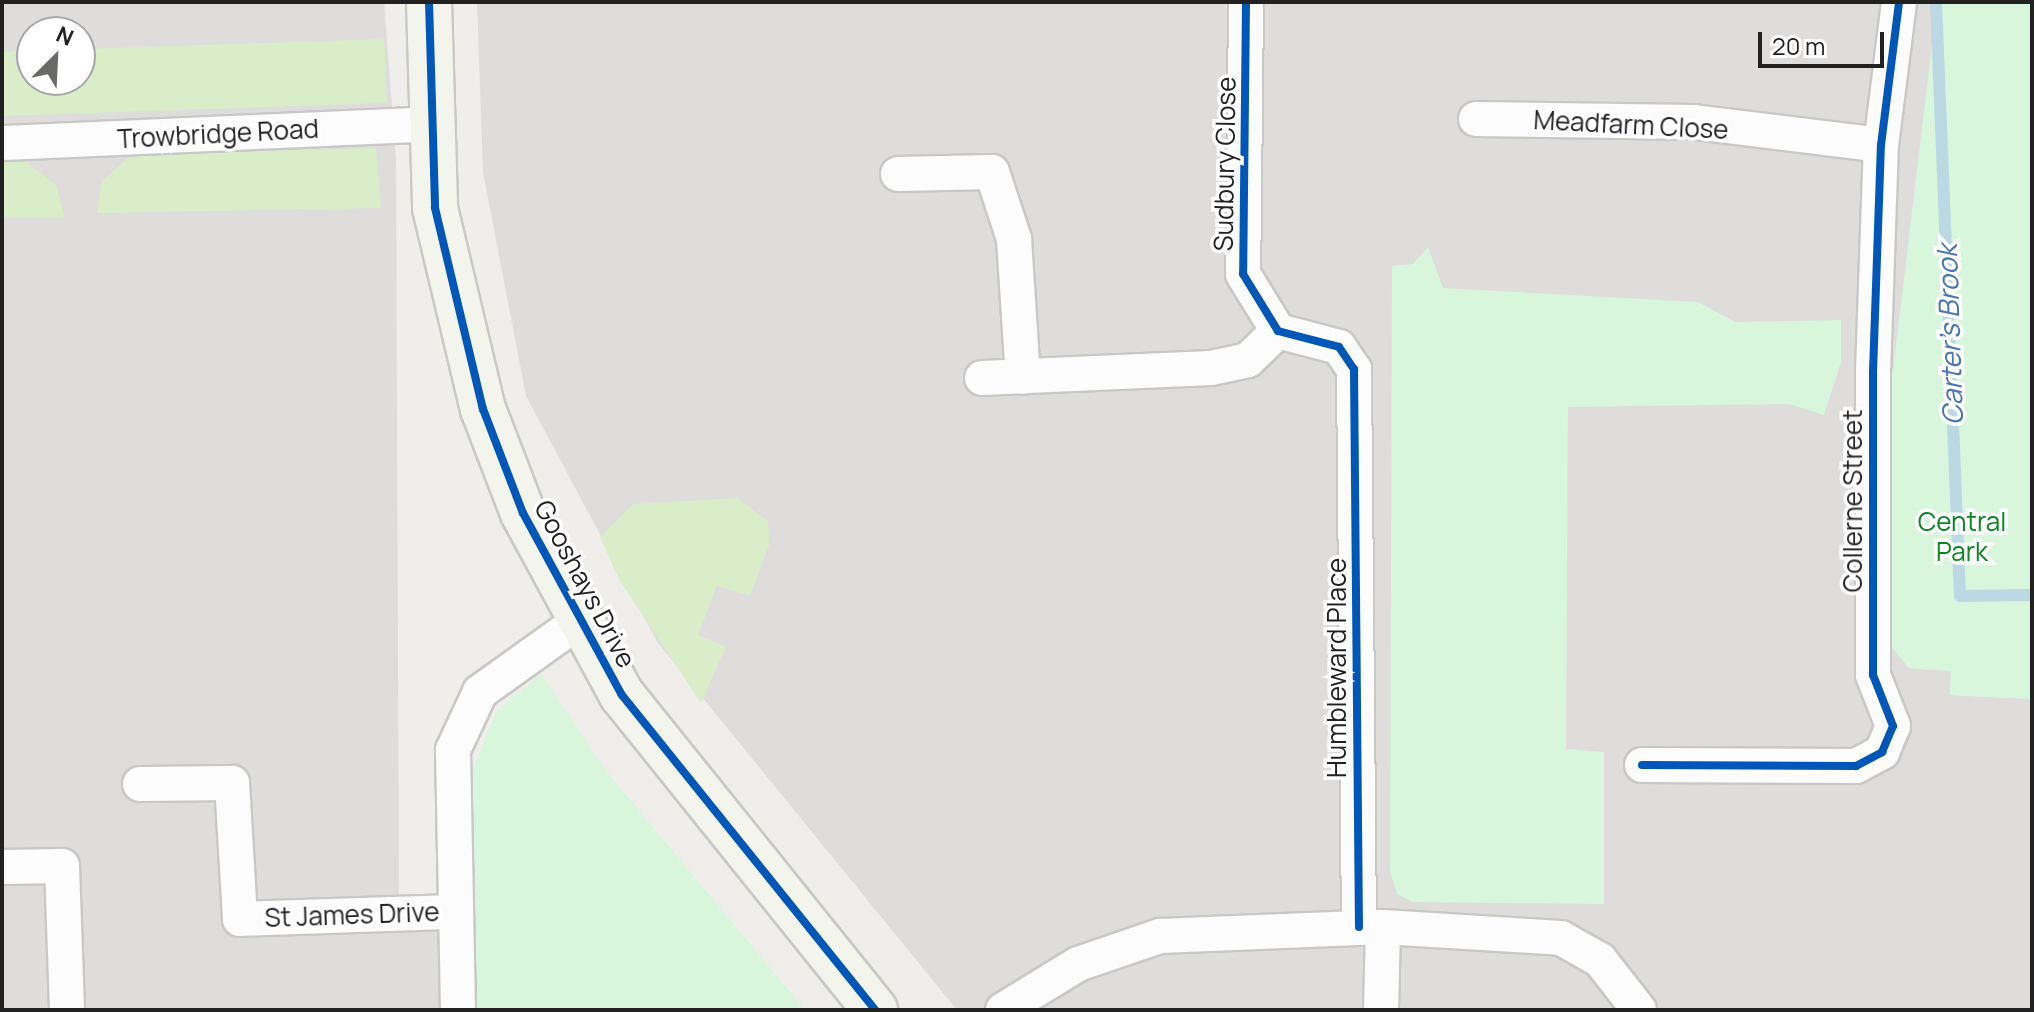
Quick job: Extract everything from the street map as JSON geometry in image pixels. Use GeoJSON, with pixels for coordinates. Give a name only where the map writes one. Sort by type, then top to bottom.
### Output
{"type":"FeatureCollection","features":[{"type":"Feature","properties":{"kind":"street","name":"Gooshays Drive"},"geometry":{"type":"LineString","coordinates":[[429,2],[435,208],[483,409],[523,513],[579,621],[675,766],[875,1010]]}},
{"type":"Feature","properties":{"kind":"street","name":"Sudbury Close"},"geometry":{"type":"LineString","coordinates":[[1246,2],[1243,274],[1278,331]]}},
{"type":"Feature","properties":{"kind":"street","name":"Collerne Street"},"geometry":{"type":"LineString","coordinates":[[1642,765],[1856,766],[1882,752],[1893,726],[1873,675],[1881,145],[1899,2]]}},
{"type":"Feature","properties":{"kind":"street","name":"Meadfarm Close"},"geometry":{"type":"LineString","coordinates":[[1476,119],[1694,122],[1881,145]]}},
{"type":"Feature","properties":{"kind":"street","name":"Trowbridge Road"},"geometry":{"type":"LineString","coordinates":[[2,143],[433,124]]}},
{"type":"Feature","properties":{"kind":"street"},"geometry":{"type":"LineString","coordinates":[[898,174],[992,172],[1014,239],[1023,377]]}},
{"type":"Feature","properties":{"kind":"street"},"geometry":{"type":"LineString","coordinates":[[982,378],[1211,368],[1248,360],[1278,331]]}},
{"type":"Feature","properties":{"kind":"street","name":"Humbleward Place"},"geometry":{"type":"LineString","coordinates":[[1278,331],[1339,347],[1354,369],[1371,927],[1381,1010]]}},
{"type":"Feature","properties":{"kind":"street"},"geometry":{"type":"LineString","coordinates":[[458,1010],[450,778],[464,717],[505,669],[579,621]]}},
{"type":"Feature","properties":{"kind":"street","name":"St James Drive"},"geometry":{"type":"LineString","coordinates":[[140,784],[232,783],[240,919],[453,912]]}},
{"type":"Feature","properties":{"kind":"street"},"geometry":{"type":"LineString","coordinates":[[2,867],[62,866],[67,1010]]}},
{"type":"Feature","properties":{"kind":"street"},"geometry":{"type":"LineString","coordinates":[[1003,1010],[1078,964],[1160,936],[1371,927],[1561,938],[1600,960],[1639,1010]]}},
{"type":"Feature","properties":{"kind":"shaded area"},"geometry":{"type":"Polygon","coordinates":[[[2,2],[384,2],[396,158],[399,913],[453,912],[458,1010],[2,1010],[2,2]]]}},
{"type":"Feature","properties":{"kind":"shaded area"},"geometry":{"type":"Polygon","coordinates":[[[477,2],[1937,2],[1892,530],[1889,643],[1909,668],[1951,671],[1950,695],[2032,699],[2032,1010],[957,1010],[658,643],[526,396],[483,172],[477,2]]]}},
{"type":"Feature","properties":{"kind":"green space","name":"Central Park"},"geometry":{"type":"Polygon","coordinates":[[[1937,2],[2032,2],[2032,699],[1950,695],[1951,671],[1909,668],[1889,644],[1890,396],[1937,2]]]}},
{"type":"Feature","properties":{"kind":"green space"},"geometry":{"type":"Polygon","coordinates":[[[384,39],[387,103],[2,116],[2,52],[16,52],[16,96],[96,96],[96,48],[384,39]]]}},
{"type":"Feature","properties":{"kind":"green space"},"geometry":{"type":"Polygon","coordinates":[[[376,148],[381,208],[97,213],[102,181],[132,154],[376,148]]]}},
{"type":"Feature","properties":{"kind":"green space"},"geometry":{"type":"Polygon","coordinates":[[[2,159],[24,160],[56,185],[65,218],[2,218],[2,159]]]}},
{"type":"Feature","properties":{"kind":"green space"},"geometry":{"type":"Polygon","coordinates":[[[1428,247],[1443,288],[1698,302],[1735,322],[1841,320],[1841,362],[1824,415],[1789,404],[1568,407],[1566,749],[1604,752],[1604,904],[1413,902],[1397,894],[1390,872],[1392,266],[1413,264],[1428,247]]]}},
{"type":"Feature","properties":{"kind":"green space"},"geometry":{"type":"Polygon","coordinates":[[[737,498],[768,521],[769,545],[750,596],[717,586],[698,635],[726,647],[701,703],[619,579],[600,537],[633,504],[737,498]]]}},
{"type":"Feature","properties":{"kind":"green space"},"geometry":{"type":"Polygon","coordinates":[[[541,674],[607,772],[805,1010],[473,1010],[469,779],[496,712],[541,674]]]}},
{"type":"Feature","properties":{"kind":"waterway","name":"Carter's Brook"},"geometry":{"type":"LineString","coordinates":[[1936,2],[1960,596],[2032,595]]}},
{"type":"Feature","properties":{"kind":"cycle path"},"geometry":{"type":"LineString","coordinates":[[429,2],[435,208],[483,409],[523,513],[622,695],[875,1010]]}},
{"type":"Feature","properties":{"kind":"cycle path"},"geometry":{"type":"LineString","coordinates":[[1246,2],[1243,274],[1278,331],[1339,347],[1354,369],[1359,927]]}},
{"type":"Feature","properties":{"kind":"cycle path"},"geometry":{"type":"LineString","coordinates":[[1642,765],[1856,766],[1882,752],[1893,726],[1873,675],[1873,372],[1881,145],[1899,2]]}}]}
